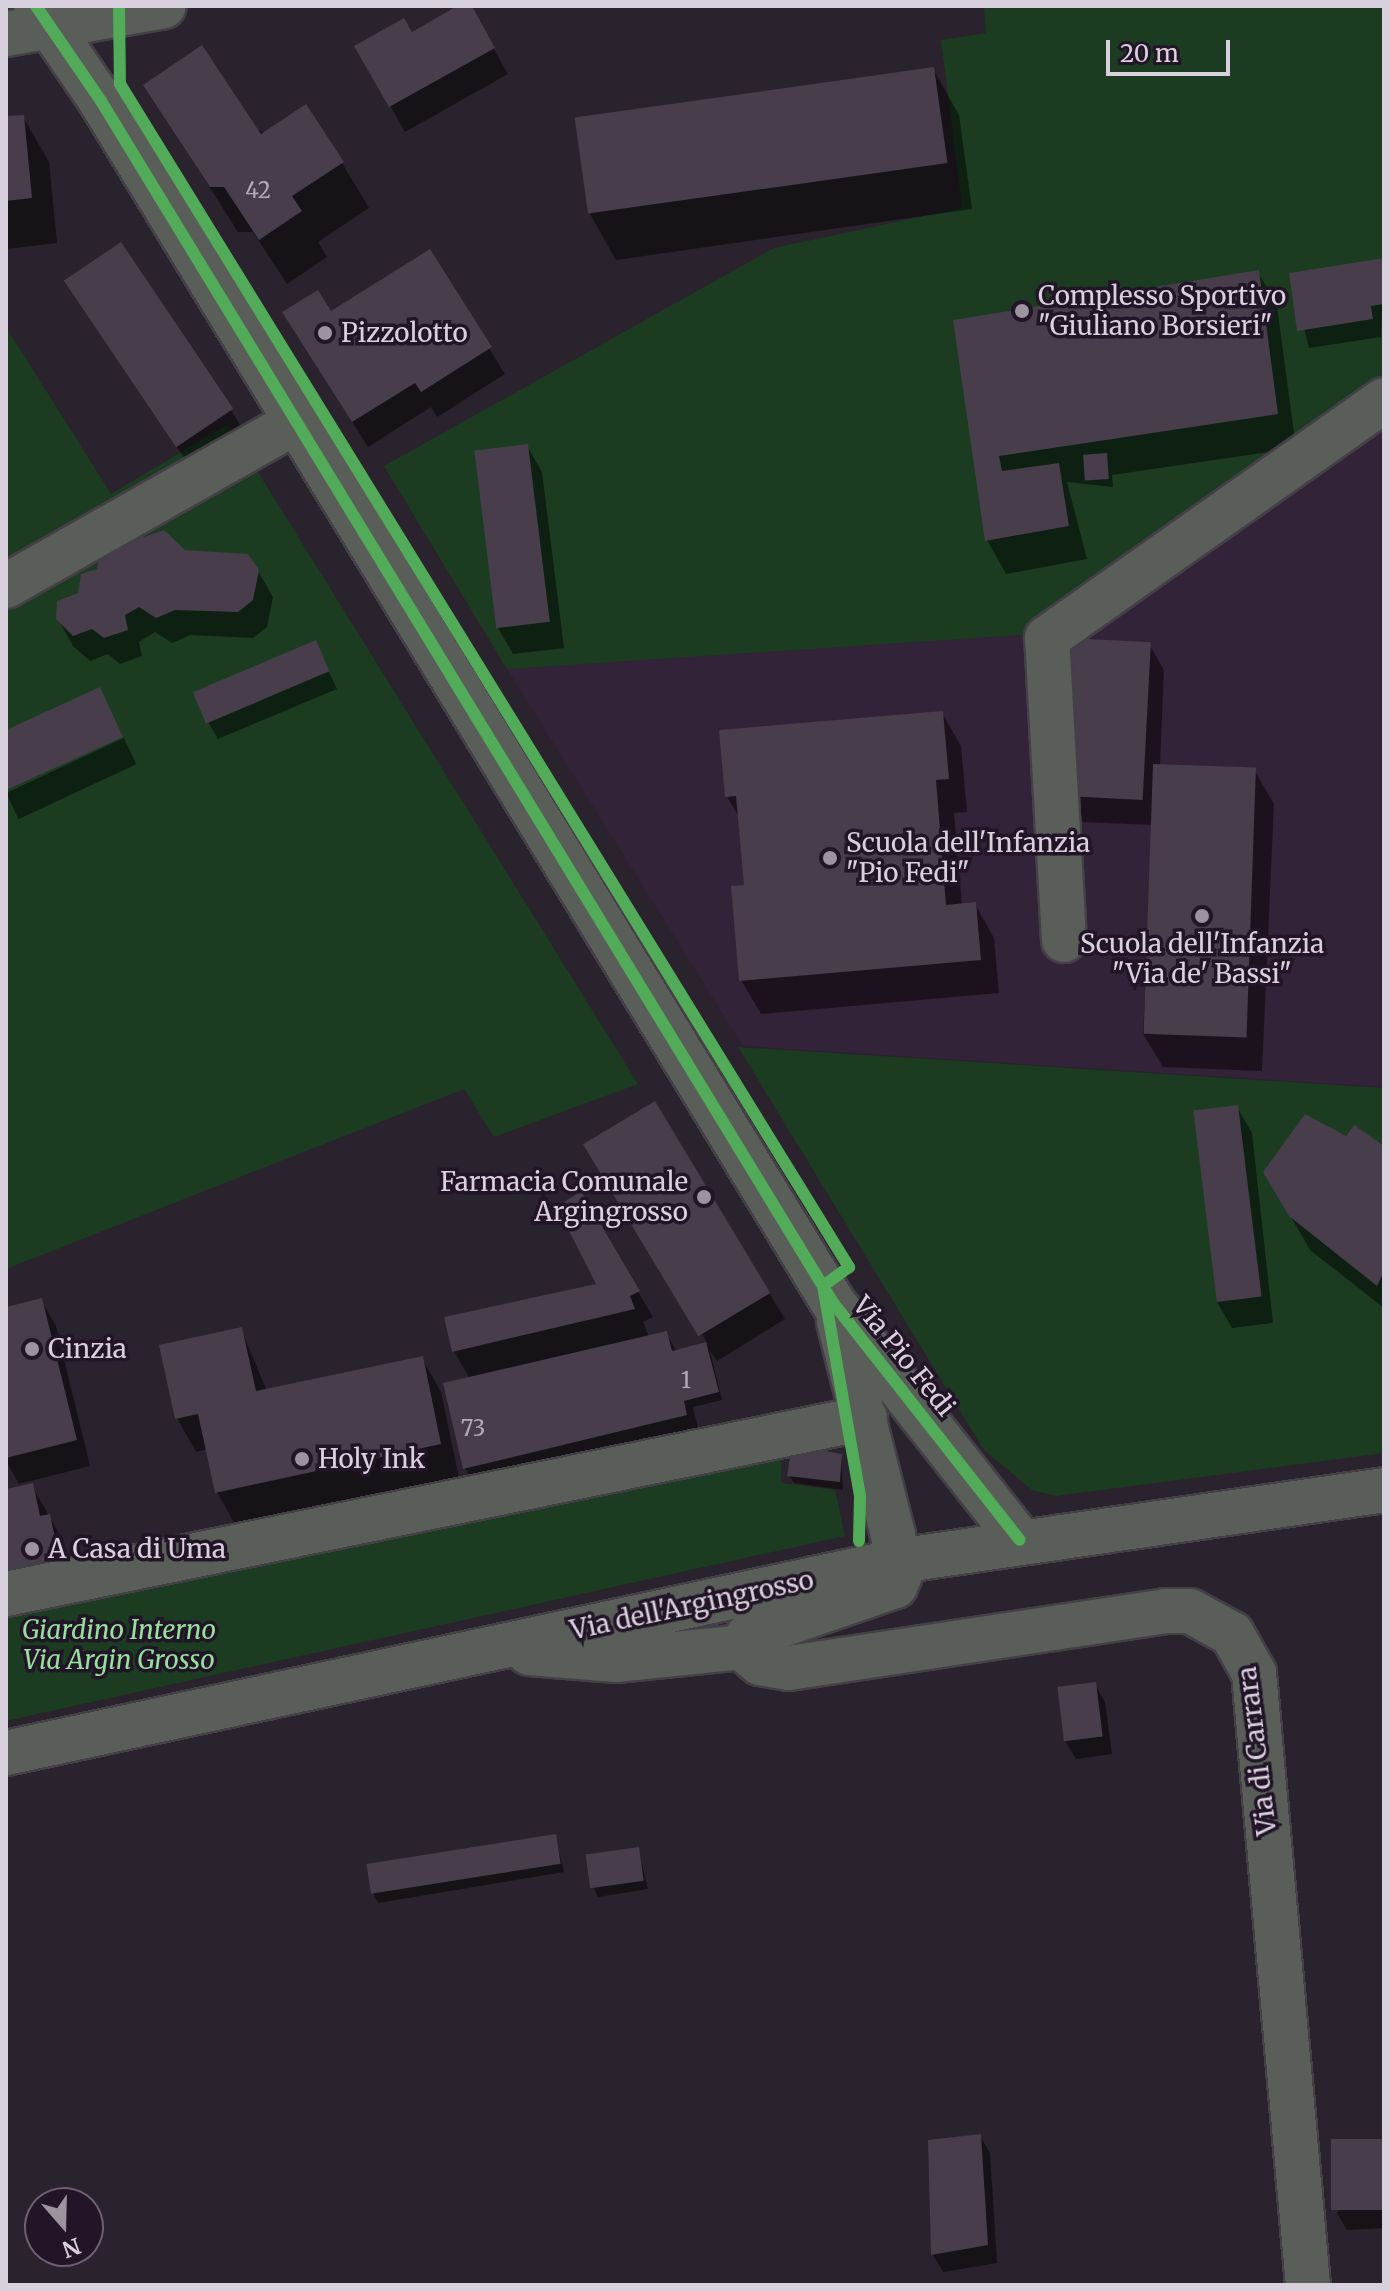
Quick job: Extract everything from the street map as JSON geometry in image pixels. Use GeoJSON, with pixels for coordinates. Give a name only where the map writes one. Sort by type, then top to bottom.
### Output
{"type":"FeatureCollection","features":[{"type":"Feature","properties":{"kind":"street"},"geometry":{"type":"LineString","coordinates":[[6,34],[43,16],[164,6]]}},
{"type":"Feature","properties":{"kind":"street","name":"Via Pio Fedi"},"geometry":{"type":"LineString","coordinates":[[43,16],[296,422],[834,1304],[1020,1540]]}},
{"type":"Feature","properties":{"kind":"street"},"geometry":{"type":"LineString","coordinates":[[1064,940],[1047,638],[1384,400]]}},
{"type":"Feature","properties":{"kind":"street"},"geometry":{"type":"LineString","coordinates":[[6,586],[296,422]]}},
{"type":"Feature","properties":{"kind":"street","name":"Via Pio Fedi"},"geometry":{"type":"LineString","coordinates":[[834,1304],[865,1418],[898,1561]]}},
{"type":"Feature","properties":{"kind":"street"},"geometry":{"type":"LineString","coordinates":[[6,1594],[865,1418]]}},
{"type":"Feature","properties":{"kind":"street","name":"Via dell'Argingrosso"},"geometry":{"type":"LineString","coordinates":[[6,1753],[898,1561],[1020,1540],[1384,1490]]}},
{"type":"Feature","properties":{"kind":"street"},"geometry":{"type":"LineString","coordinates":[[490,1649],[616,1660],[741,1647],[780,1625],[890,1590],[900,1575],[898,1561]]}},
{"type":"Feature","properties":{"kind":"street","name":"Via di Carrara"},"geometry":{"type":"LineString","coordinates":[[741,1647],[760,1663],[789,1668],[1165,1611],[1190,1611],[1232,1634],[1254,1673],[1308,2285]]}},
{"type":"Feature","properties":{"kind":"shaded area"},"geometry":{"type":"Polygon","coordinates":[[[1384,374],[1384,1087],[743,1046],[507,669],[1021,635],[1384,374]]]}},
{"type":"Feature","properties":{"kind":"green space","name":"Complesso Sportivo \"Giuliano Borsieri\""},"geometry":{"type":"Polygon","coordinates":[[[1384,6],[1384,374],[1021,635],[507,669],[384,466],[774,248],[962,208],[941,40],[986,33],[984,8],[1384,6]]]}},
{"type":"Feature","properties":{"kind":"green space"},"geometry":{"type":"Polygon","coordinates":[[[6,327],[111,494],[228,424],[638,1084],[494,1137],[464,1089],[6,1269],[6,327]]]}},
{"type":"Feature","properties":{"kind":"green space"},"geometry":{"type":"Polygon","coordinates":[[[738,1047],[1384,1088],[1384,1453],[1056,1496],[1032,1490],[984,1450],[738,1047]]]}},
{"type":"Feature","properties":{"kind":"green space","name":"Giardino Interno Via Argin Grosso"},"geometry":{"type":"Polygon","coordinates":[[[782,1447],[781,1483],[835,1490],[845,1536],[6,1721],[6,1619],[782,1447]]]}},
{"type":"Feature","properties":{"kind":"building"},"geometry":{"type":"Polygon","coordinates":[[[457,6],[472,6],[495,48],[389,107],[354,46],[404,18],[412,32],[457,6]]]}},
{"type":"Feature","properties":{"kind":"building"},"geometry":{"type":"Polygon","coordinates":[[[202,45],[261,134],[306,104],[344,162],[292,196],[302,211],[259,240],[224,187],[210,187],[143,85],[202,45]]]}},
{"type":"Feature","properties":{"kind":"building"},"geometry":{"type":"Polygon","coordinates":[[[934,67],[947,163],[588,214],[575,118],[934,67]]]}},
{"type":"Feature","properties":{"kind":"building"},"geometry":{"type":"Polygon","coordinates":[[[24,115],[32,198],[6,201],[6,116],[24,115]]]}},
{"type":"Feature","properties":{"kind":"building"},"geometry":{"type":"Polygon","coordinates":[[[121,242],[233,409],[176,447],[64,281],[121,242]]]}},
{"type":"Feature","properties":{"kind":"building"},"geometry":{"type":"Polygon","coordinates":[[[430,249],[492,347],[421,392],[415,383],[352,422],[282,312],[318,290],[331,311],[430,249]]]}},
{"type":"Feature","properties":{"kind":"building"},"geometry":{"type":"Polygon","coordinates":[[[1384,258],[1384,304],[1371,306],[1373,319],[1297,331],[1289,273],[1384,258]]]}},
{"type":"Feature","properties":{"kind":"building"},"geometry":{"type":"Polygon","coordinates":[[[1259,270],[1278,414],[999,456],[1002,471],[1059,463],[1069,526],[985,541],[953,320],[1259,270]]]}},
{"type":"Feature","properties":{"kind":"building"},"geometry":{"type":"Polygon","coordinates":[[[528,444],[550,622],[496,628],[474,451],[528,444]]]}},
{"type":"Feature","properties":{"kind":"building"},"geometry":{"type":"Polygon","coordinates":[[[1107,453],[1109,479],[1085,481],[1083,455],[1107,453]]]}},
{"type":"Feature","properties":{"kind":"building"},"geometry":{"type":"Polygon","coordinates":[[[164,530],[185,550],[248,554],[259,570],[253,600],[238,612],[175,610],[156,618],[139,607],[125,615],[128,630],[104,638],[92,629],[73,636],[56,619],[57,601],[78,593],[81,574],[97,569],[100,552],[164,530]]]}},
{"type":"Feature","properties":{"kind":"building"},"geometry":{"type":"Polygon","coordinates":[[[1069,638],[1151,642],[1143,800],[1061,796],[1069,638]]]}},
{"type":"Feature","properties":{"kind":"building"},"geometry":{"type":"Polygon","coordinates":[[[316,640],[329,671],[206,724],[193,692],[316,640]]]}},
{"type":"Feature","properties":{"kind":"building"},"geometry":{"type":"Polygon","coordinates":[[[100,687],[123,737],[6,790],[6,730],[100,687]]]}},
{"type":"Feature","properties":{"kind":"building"},"geometry":{"type":"Polygon","coordinates":[[[943,711],[949,779],[936,780],[946,905],[976,902],[981,960],[739,981],[731,886],[744,885],[736,796],[725,797],[719,730],[943,711]]]}},
{"type":"Feature","properties":{"kind":"building"},"geometry":{"type":"Polygon","coordinates":[[[1153,764],[1256,768],[1247,1037],[1144,1034],[1153,764]]]}},
{"type":"Feature","properties":{"kind":"building"},"geometry":{"type":"Polygon","coordinates":[[[655,1101],[770,1293],[698,1336],[583,1144],[655,1101]]]}},
{"type":"Feature","properties":{"kind":"building"},"geometry":{"type":"Polygon","coordinates":[[[1238,1105],[1262,1297],[1217,1302],[1193,1110],[1238,1105]]]}},
{"type":"Feature","properties":{"kind":"building"},"geometry":{"type":"Polygon","coordinates":[[[1305,1114],[1346,1136],[1354,1125],[1384,1146],[1384,1271],[1377,1286],[1289,1216],[1263,1172],[1305,1114]]]}},
{"type":"Feature","properties":{"kind":"building"},"geometry":{"type":"Polygon","coordinates":[[[581,1191],[640,1291],[630,1296],[635,1309],[452,1352],[444,1317],[596,1284],[557,1207],[581,1191]]]}},
{"type":"Feature","properties":{"kind":"building"},"geometry":{"type":"Polygon","coordinates":[[[42,1298],[77,1440],[6,1458],[6,1307],[42,1298]]]}},
{"type":"Feature","properties":{"kind":"building"},"geometry":{"type":"Polygon","coordinates":[[[242,1327],[256,1391],[423,1356],[441,1444],[215,1493],[198,1414],[175,1419],[159,1345],[242,1327]]]}},
{"type":"Feature","properties":{"kind":"building"},"geometry":{"type":"Polygon","coordinates":[[[667,1331],[672,1351],[706,1342],[719,1392],[684,1401],[687,1415],[463,1469],[443,1383],[667,1331]]]}},
{"type":"Feature","properties":{"kind":"building"},"geometry":{"type":"Polygon","coordinates":[[[792,1445],[842,1454],[840,1482],[787,1476],[792,1445]]]}},
{"type":"Feature","properties":{"kind":"building"},"geometry":{"type":"Polygon","coordinates":[[[33,1483],[40,1516],[50,1514],[59,1558],[6,1570],[6,1489],[33,1483]]]}},
{"type":"Feature","properties":{"kind":"building"},"geometry":{"type":"Polygon","coordinates":[[[1096,1682],[1103,1737],[1064,1741],[1057,1687],[1096,1682]]]}},
{"type":"Feature","properties":{"kind":"building"},"geometry":{"type":"Polygon","coordinates":[[[556,1834],[561,1864],[371,1894],[366,1864],[556,1834]]]}},
{"type":"Feature","properties":{"kind":"building"},"geometry":{"type":"Polygon","coordinates":[[[639,1847],[644,1881],[590,1888],[586,1855],[639,1847]]]}},
{"type":"Feature","properties":{"kind":"building"},"geometry":{"type":"Polygon","coordinates":[[[981,2134],[988,2245],[931,2255],[928,2140],[981,2134]]]}},
{"type":"Feature","properties":{"kind":"building"},"geometry":{"type":"Polygon","coordinates":[[[1331,2139],[1384,2139],[1384,2210],[1331,2210],[1331,2139]]]}},
{"type":"Feature","properties":{"kind":"cycle path"},"geometry":{"type":"LineString","coordinates":[[36,6],[101,101],[834,1304],[1020,1540]]}},
{"type":"Feature","properties":{"kind":"cycle path"},"geometry":{"type":"LineString","coordinates":[[119,6],[120,84],[849,1267],[823,1286],[860,1496],[859,1541]]}},
{"type":"Feature","properties":{"kind":"place","name":"Complesso Sportivo \"Giuliano Borsieri\""},"geometry":{"type":"Point","coordinates":[1022,311]}},
{"type":"Feature","properties":{"kind":"place","name":"Pizzolotto"},"geometry":{"type":"Point","coordinates":[325,333]}},
{"type":"Feature","properties":{"kind":"place","name":"Scuola dell'Infanzia \"Pio Fedi\""},"geometry":{"type":"Point","coordinates":[830,858]}},
{"type":"Feature","properties":{"kind":"place","name":"Scuola dell'Infanzia \"Via de' Bassi\""},"geometry":{"type":"Point","coordinates":[1202,916]}},
{"type":"Feature","properties":{"kind":"place","name":"Farmacia Comunale Argingrosso"},"geometry":{"type":"Point","coordinates":[704,1197]}},
{"type":"Feature","properties":{"kind":"place","name":"Cinzia"},"geometry":{"type":"Point","coordinates":[32,1349]}},
{"type":"Feature","properties":{"kind":"place","name":"Holy Ink"},"geometry":{"type":"Point","coordinates":[302,1459]}},
{"type":"Feature","properties":{"kind":"place","name":"A Casa di Uma"},"geometry":{"type":"Point","coordinates":[32,1549]}}]}
